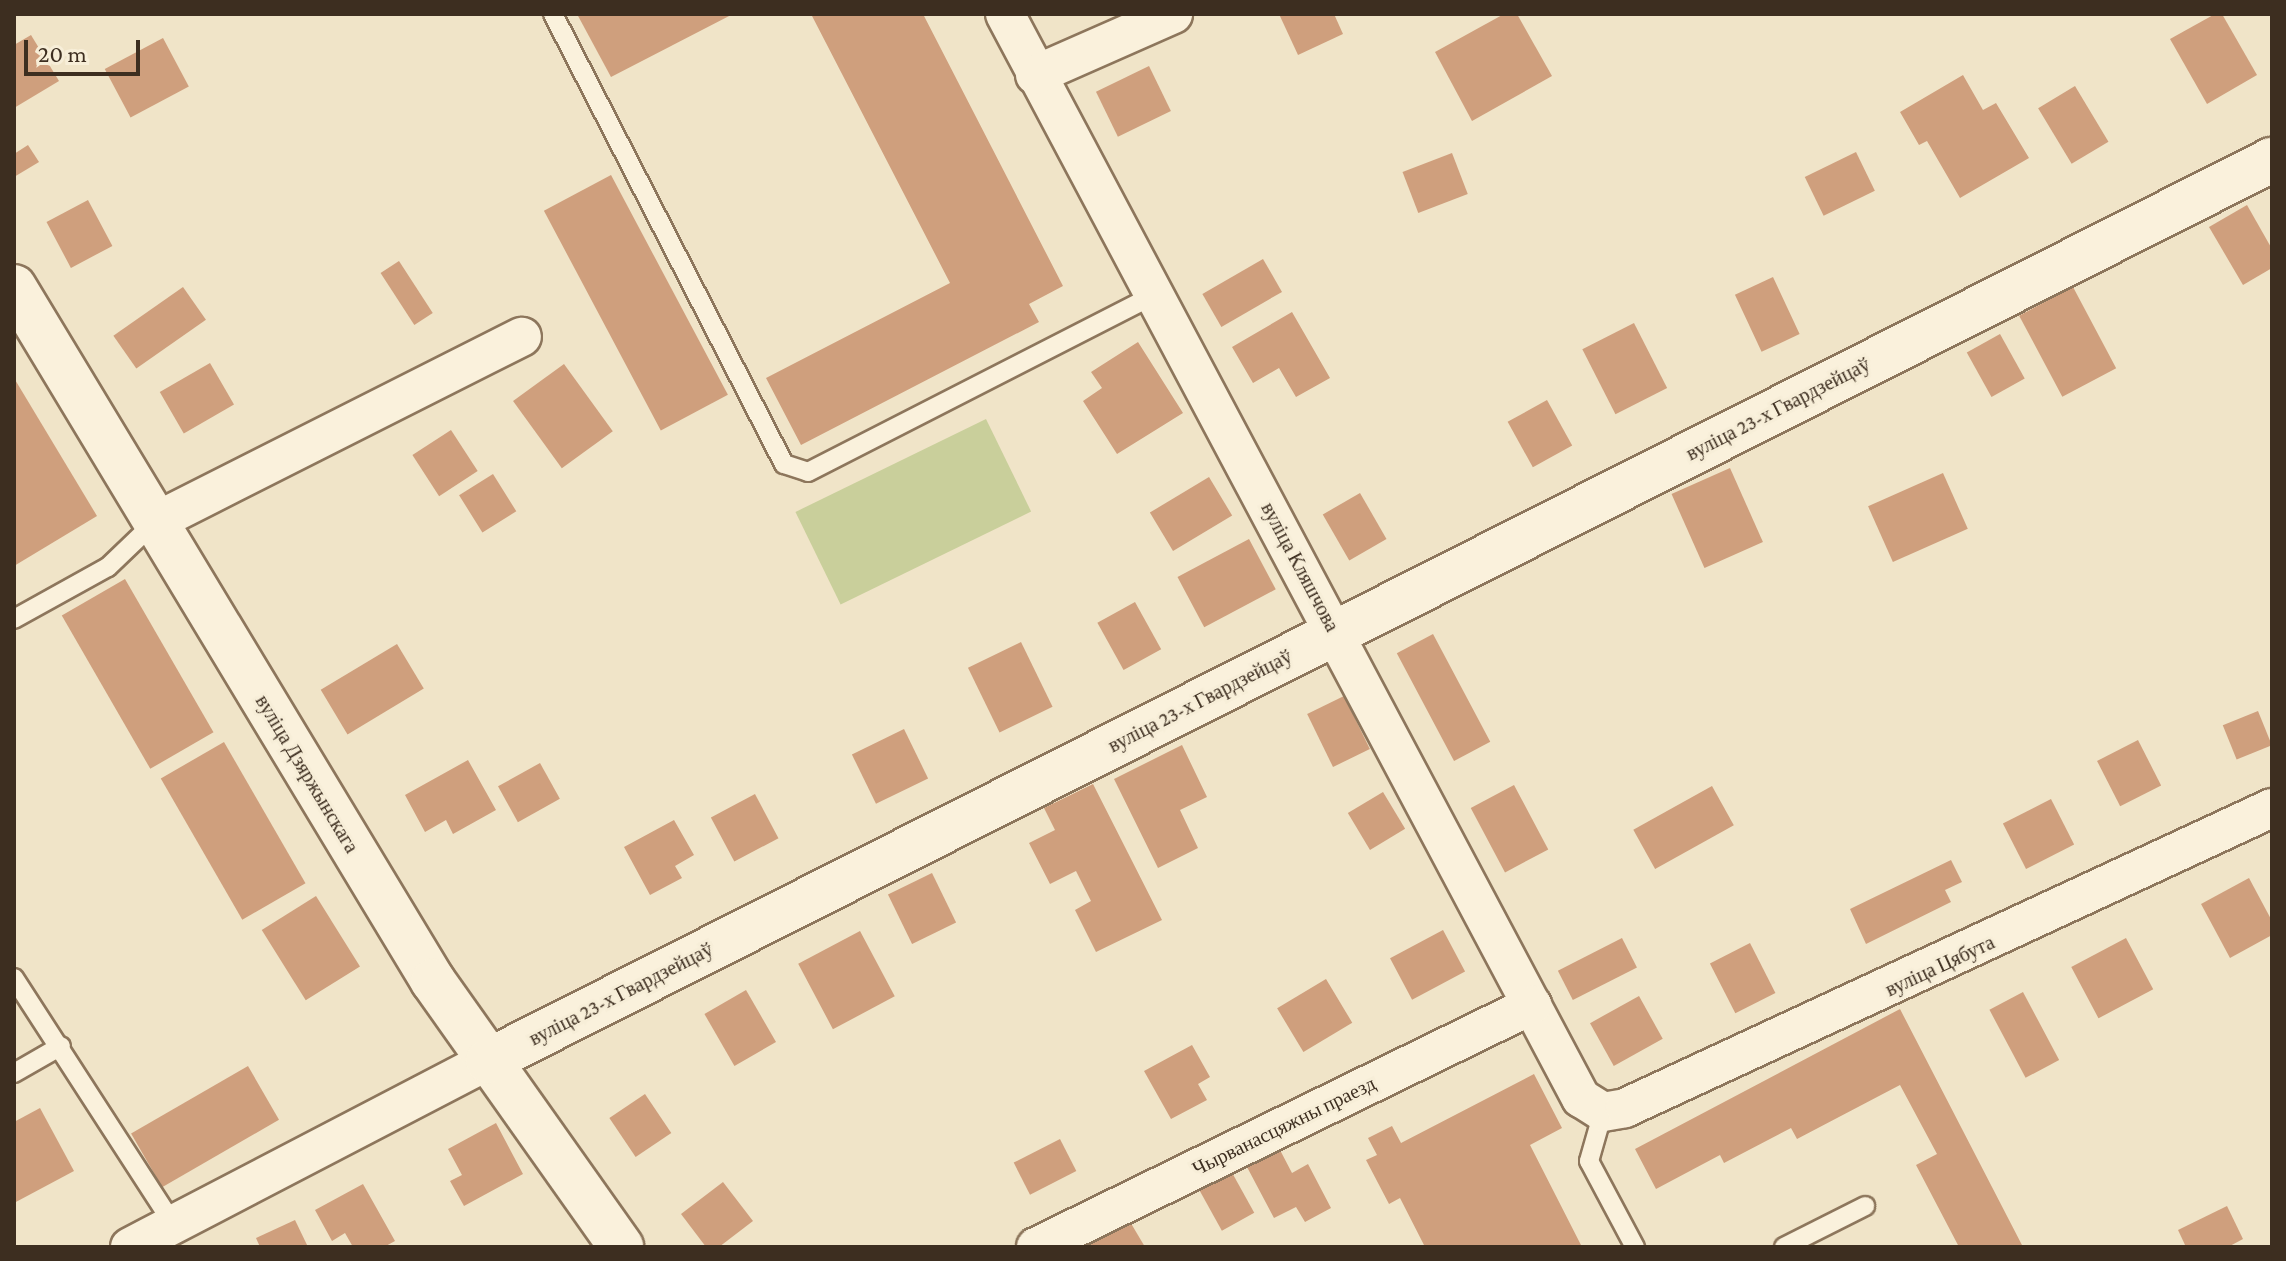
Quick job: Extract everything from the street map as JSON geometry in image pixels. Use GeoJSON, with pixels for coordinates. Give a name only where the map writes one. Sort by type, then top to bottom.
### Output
{"type":"FeatureCollection","features":[{"type":"Feature","properties":{"kind":"street","name":"вуліца Кляшчова"},"geometry":{"type":"LineString","coordinates":[[1005,14],[1152,296],[1335,633],[1581,1098],[1603,1112]]}},
{"type":"Feature","properties":{"kind":"street"},"geometry":{"type":"LineString","coordinates":[[1035,75],[1173,14]]}},
{"type":"Feature","properties":{"kind":"street","name":"вуліца 23-х Гвардзейцаў"},"geometry":{"type":"LineString","coordinates":[[130,1247],[488,1061],[2272,160]]}},
{"type":"Feature","properties":{"kind":"street","name":"вуліца Дзяржынскага"},"geometry":{"type":"LineString","coordinates":[[14,287],[433,981],[621,1247]]}},
{"type":"Feature","properties":{"kind":"street"},"geometry":{"type":"LineString","coordinates":[[155,522],[522,337]]}},
{"type":"Feature","properties":{"kind":"street","name":"вуліца Цябута"},"geometry":{"type":"LineString","coordinates":[[1603,1112],[1625,1108],[1957,958],[2272,808]]}},
{"type":"Feature","properties":{"kind":"street","name":"Чырванасцяжны праезд"},"geometry":{"type":"LineString","coordinates":[[1036,1247],[1532,1005]]}},
{"type":"Feature","properties":{"kind":"lane"},"geometry":{"type":"LineString","coordinates":[[553,14],[784,464],[808,472],[1152,296]]}},
{"type":"Feature","properties":{"kind":"lane"},"geometry":{"type":"LineString","coordinates":[[14,619],[108,567],[133,549],[155,522]]}},
{"type":"Feature","properties":{"kind":"lane"},"geometry":{"type":"LineString","coordinates":[[14,978],[61,1046],[174,1225]]}},
{"type":"Feature","properties":{"kind":"lane"},"geometry":{"type":"LineString","coordinates":[[14,1073],[61,1046]]}},
{"type":"Feature","properties":{"kind":"lane"},"geometry":{"type":"LineString","coordinates":[[1603,1112],[1589,1161],[1635,1247]]}},
{"type":"Feature","properties":{"kind":"lane"},"geometry":{"type":"LineString","coordinates":[[1784,1247],[1865,1206]]}},
{"type":"Feature","properties":{"kind":"green space"},"geometry":{"type":"Polygon","coordinates":[[[986,419],[1031,512],[841,605],[795,512],[986,419]]]}},
{"type":"Feature","properties":{"kind":"building"},"geometry":{"type":"Polygon","coordinates":[[[577,14],[733,14],[611,77],[577,14]]]}},
{"type":"Feature","properties":{"kind":"building"},"geometry":{"type":"Polygon","coordinates":[[[811,14],[923,14],[1063,286],[1029,304],[1039,322],[801,445],[766,378],[950,283],[811,14]]]}},
{"type":"Feature","properties":{"kind":"building"},"geometry":{"type":"Polygon","coordinates":[[[1279,14],[1334,14],[1343,34],[1298,55],[1279,14]]]}},
{"type":"Feature","properties":{"kind":"building"},"geometry":{"type":"Polygon","coordinates":[[[1504,14],[1517,14],[1552,76],[1472,121],[1435,52],[1504,14]]]}},
{"type":"Feature","properties":{"kind":"building"},"geometry":{"type":"Polygon","coordinates":[[[2215,14],[2222,14],[2257,75],[2207,104],[2170,39],[2215,14]]]}},
{"type":"Feature","properties":{"kind":"building"},"geometry":{"type":"Polygon","coordinates":[[[31,35],[59,81],[14,108],[14,45],[31,35]]]}},
{"type":"Feature","properties":{"kind":"building"},"geometry":{"type":"Polygon","coordinates":[[[163,38],[189,87],[131,118],[105,69],[163,38]]]}},
{"type":"Feature","properties":{"kind":"building"},"geometry":{"type":"Polygon","coordinates":[[[1149,66],[1171,111],[1118,137],[1096,92],[1149,66]]]}},
{"type":"Feature","properties":{"kind":"building"},"geometry":{"type":"Polygon","coordinates":[[[1963,75],[1983,110],[1996,103],[2029,158],[1960,198],[1927,141],[1919,145],[1900,112],[1963,75]]]}},
{"type":"Feature","properties":{"kind":"building"},"geometry":{"type":"Polygon","coordinates":[[[2075,86],[2108,142],[2072,164],[2038,108],[2075,86]]]}},
{"type":"Feature","properties":{"kind":"building"},"geometry":{"type":"Polygon","coordinates":[[[28,145],[39,162],[14,177],[14,154],[28,145]]]}},
{"type":"Feature","properties":{"kind":"building"},"geometry":{"type":"Polygon","coordinates":[[[1856,152],[1875,191],[1824,216],[1805,177],[1856,152]]]}},
{"type":"Feature","properties":{"kind":"building"},"geometry":{"type":"Polygon","coordinates":[[[1452,153],[1468,194],[1418,213],[1403,172],[1452,153]]]}},
{"type":"Feature","properties":{"kind":"building"},"geometry":{"type":"Polygon","coordinates":[[[611,175],[728,395],[661,431],[544,211],[611,175]]]}},
{"type":"Feature","properties":{"kind":"building"},"geometry":{"type":"Polygon","coordinates":[[[88,200],[112,246],[71,268],[47,222],[88,200]]]}},
{"type":"Feature","properties":{"kind":"building"},"geometry":{"type":"Polygon","coordinates":[[[2247,205],[2272,249],[2272,268],[2243,285],[2209,227],[2247,205]]]}},
{"type":"Feature","properties":{"kind":"building"},"geometry":{"type":"Polygon","coordinates":[[[1263,259],[1282,292],[1221,327],[1202,294],[1263,259]]]}},
{"type":"Feature","properties":{"kind":"building"},"geometry":{"type":"Polygon","coordinates":[[[399,261],[433,313],[414,325],[381,273],[399,261]]]}},
{"type":"Feature","properties":{"kind":"building"},"geometry":{"type":"Polygon","coordinates":[[[1773,277],[1800,334],[1762,352],[1735,295],[1773,277]]]}},
{"type":"Feature","properties":{"kind":"building"},"geometry":{"type":"Polygon","coordinates":[[[183,287],[206,320],[136,369],[113,336],[183,287]]]}},
{"type":"Feature","properties":{"kind":"building"},"geometry":{"type":"Polygon","coordinates":[[[2073,287],[2116,368],[2062,397],[2019,316],[2073,287]]]}},
{"type":"Feature","properties":{"kind":"building"},"geometry":{"type":"Polygon","coordinates":[[[1292,312],[1330,378],[1296,397],[1279,368],[1253,383],[1232,347],[1292,312]]]}},
{"type":"Feature","properties":{"kind":"building"},"geometry":{"type":"Polygon","coordinates":[[[1634,323],[1667,388],[1615,414],[1582,349],[1634,323]]]}},
{"type":"Feature","properties":{"kind":"building"},"geometry":{"type":"Polygon","coordinates":[[[2000,334],[2025,379],[1991,397],[1967,352],[2000,334]]]}},
{"type":"Feature","properties":{"kind":"building"},"geometry":{"type":"Polygon","coordinates":[[[1138,342],[1183,413],[1117,454],[1083,401],[1102,388],[1091,372],[1138,342]]]}},
{"type":"Feature","properties":{"kind":"building"},"geometry":{"type":"Polygon","coordinates":[[[210,363],[234,405],[184,434],[160,392],[210,363]]]}},
{"type":"Feature","properties":{"kind":"building"},"geometry":{"type":"Polygon","coordinates":[[[564,364],[613,431],[562,468],[513,401],[564,364]]]}},
{"type":"Feature","properties":{"kind":"building"},"geometry":{"type":"Polygon","coordinates":[[[14,378],[97,516],[14,566],[14,378]]]}},
{"type":"Feature","properties":{"kind":"building"},"geometry":{"type":"Polygon","coordinates":[[[1547,400],[1572,445],[1533,467],[1508,422],[1547,400]]]}},
{"type":"Feature","properties":{"kind":"building"},"geometry":{"type":"Polygon","coordinates":[[[451,430],[478,471],[439,496],[412,455],[451,430]]]}},
{"type":"Feature","properties":{"kind":"building"},"geometry":{"type":"Polygon","coordinates":[[[1730,468],[1763,542],[1704,568],[1672,494],[1730,468]]]}},
{"type":"Feature","properties":{"kind":"building"},"geometry":{"type":"Polygon","coordinates":[[[1943,473],[1968,529],[1893,562],[1868,506],[1943,473]]]}},
{"type":"Feature","properties":{"kind":"building"},"geometry":{"type":"Polygon","coordinates":[[[493,474],[516,511],[482,533],[459,495],[493,474]]]}},
{"type":"Feature","properties":{"kind":"building"},"geometry":{"type":"Polygon","coordinates":[[[1209,477],[1232,516],[1173,551],[1150,513],[1209,477]]]}},
{"type":"Feature","properties":{"kind":"building"},"geometry":{"type":"Polygon","coordinates":[[[1360,493],[1386,539],[1349,560],[1323,514],[1360,493]]]}},
{"type":"Feature","properties":{"kind":"building"},"geometry":{"type":"Polygon","coordinates":[[[1249,539],[1276,589],[1204,627],[1177,577],[1249,539]]]}},
{"type":"Feature","properties":{"kind":"building"},"geometry":{"type":"Polygon","coordinates":[[[125,579],[214,732],[150,769],[62,616],[125,579]]]}},
{"type":"Feature","properties":{"kind":"building"},"geometry":{"type":"Polygon","coordinates":[[[1135,602],[1161,649],[1124,670],[1097,623],[1135,602]]]}},
{"type":"Feature","properties":{"kind":"building"},"geometry":{"type":"Polygon","coordinates":[[[1433,634],[1490,742],[1454,761],[1397,653],[1433,634]]]}},
{"type":"Feature","properties":{"kind":"building"},"geometry":{"type":"Polygon","coordinates":[[[1021,642],[1053,707],[1000,733],[968,668],[1021,642]]]}},
{"type":"Feature","properties":{"kind":"building"},"geometry":{"type":"Polygon","coordinates":[[[397,644],[424,689],[347,734],[321,690],[397,644]]]}},
{"type":"Feature","properties":{"kind":"building"},"geometry":{"type":"Polygon","coordinates":[[[1344,696],[1370,749],[1333,767],[1307,714],[1344,696]]]}},
{"type":"Feature","properties":{"kind":"building"},"geometry":{"type":"Polygon","coordinates":[[[2258,711],[2272,745],[2237,760],[2223,725],[2258,711]]]}},
{"type":"Feature","properties":{"kind":"building"},"geometry":{"type":"Polygon","coordinates":[[[904,729],[928,778],[876,804],[852,754],[904,729]]]}},
{"type":"Feature","properties":{"kind":"building"},"geometry":{"type":"Polygon","coordinates":[[[2138,740],[2161,785],[2120,806],[2097,761],[2138,740]]]}},
{"type":"Feature","properties":{"kind":"building"},"geometry":{"type":"Polygon","coordinates":[[[224,742],[306,883],[242,920],[161,778],[224,742]]]}},
{"type":"Feature","properties":{"kind":"building"},"geometry":{"type":"Polygon","coordinates":[[[1182,745],[1207,797],[1180,810],[1198,848],[1158,868],[1114,779],[1182,745]]]}},
{"type":"Feature","properties":{"kind":"building"},"geometry":{"type":"Polygon","coordinates":[[[468,760],[496,810],[453,834],[446,820],[425,832],[405,795],[468,760]]]}},
{"type":"Feature","properties":{"kind":"building"},"geometry":{"type":"Polygon","coordinates":[[[540,763],[560,799],[518,822],[498,786],[540,763]]]}},
{"type":"Feature","properties":{"kind":"building"},"geometry":{"type":"Polygon","coordinates":[[[1093,784],[1162,920],[1096,952],[1075,910],[1091,901],[1076,871],[1050,884],[1029,843],[1055,830],[1044,808],[1093,784]]]}},
{"type":"Feature","properties":{"kind":"building"},"geometry":{"type":"Polygon","coordinates":[[[1514,785],[1548,849],[1505,872],[1471,808],[1514,785]]]}},
{"type":"Feature","properties":{"kind":"building"},"geometry":{"type":"Polygon","coordinates":[[[1712,786],[1734,825],[1655,869],[1633,830],[1712,786]]]}},
{"type":"Feature","properties":{"kind":"building"},"geometry":{"type":"Polygon","coordinates":[[[1383,792],[1405,829],[1370,850],[1348,813],[1383,792]]]}},
{"type":"Feature","properties":{"kind":"building"},"geometry":{"type":"Polygon","coordinates":[[[755,794],[778,838],[734,862],[711,817],[755,794]]]}},
{"type":"Feature","properties":{"kind":"building"},"geometry":{"type":"Polygon","coordinates":[[[2051,799],[2074,844],[2026,869],[2003,824],[2051,799]]]}},
{"type":"Feature","properties":{"kind":"building"},"geometry":{"type":"Polygon","coordinates":[[[674,820],[694,855],[675,866],[682,878],[650,895],[624,847],[674,820]]]}},
{"type":"Feature","properties":{"kind":"building"},"geometry":{"type":"Polygon","coordinates":[[[1951,860],[1962,882],[1945,890],[1951,902],[1866,944],[1850,909],[1951,860]]]}},
{"type":"Feature","properties":{"kind":"building"},"geometry":{"type":"Polygon","coordinates":[[[932,873],[956,922],[912,944],[888,894],[932,873]]]}},
{"type":"Feature","properties":{"kind":"building"},"geometry":{"type":"Polygon","coordinates":[[[2249,878],[2272,921],[2272,935],[2230,958],[2201,904],[2249,878]]]}},
{"type":"Feature","properties":{"kind":"building"},"geometry":{"type":"Polygon","coordinates":[[[316,896],[360,966],[306,1000],[262,930],[316,896]]]}},
{"type":"Feature","properties":{"kind":"building"},"geometry":{"type":"Polygon","coordinates":[[[1443,930],[1465,971],[1412,1000],[1390,958],[1443,930]]]}},
{"type":"Feature","properties":{"kind":"building"},"geometry":{"type":"Polygon","coordinates":[[[860,931],[895,996],[833,1029],[798,964],[860,931]]]}},
{"type":"Feature","properties":{"kind":"building"},"geometry":{"type":"Polygon","coordinates":[[[1622,938],[1637,967],[1573,1000],[1558,971],[1622,938]]]}},
{"type":"Feature","properties":{"kind":"building"},"geometry":{"type":"Polygon","coordinates":[[[2126,938],[2153,989],[2098,1018],[2071,967],[2126,938]]]}},
{"type":"Feature","properties":{"kind":"building"},"geometry":{"type":"Polygon","coordinates":[[[1750,943],[1775,993],[1735,1013],[1710,963],[1750,943]]]}},
{"type":"Feature","properties":{"kind":"building"},"geometry":{"type":"Polygon","coordinates":[[[1326,979],[1352,1023],[1303,1052],[1277,1008],[1326,979]]]}},
{"type":"Feature","properties":{"kind":"building"},"geometry":{"type":"Polygon","coordinates":[[[746,990],[776,1042],[734,1066],[704,1014],[746,990]]]}},
{"type":"Feature","properties":{"kind":"building"},"geometry":{"type":"Polygon","coordinates":[[[2023,992],[2059,1060],[2026,1078],[1989,1010],[2023,992]]]}},
{"type":"Feature","properties":{"kind":"building"},"geometry":{"type":"Polygon","coordinates":[[[1639,996],[1663,1039],[1614,1066],[1590,1023],[1639,996]]]}},
{"type":"Feature","properties":{"kind":"building"},"geometry":{"type":"Polygon","coordinates":[[[1900,1009],[2023,1247],[1959,1247],[1916,1165],[1937,1154],[1900,1085],[1797,1139],[1791,1128],[1724,1163],[1720,1155],[1656,1189],[1635,1149],[1900,1009]]]}},
{"type":"Feature","properties":{"kind":"building"},"geometry":{"type":"Polygon","coordinates":[[[1192,1045],[1210,1077],[1198,1084],[1207,1100],[1171,1119],[1144,1071],[1192,1045]]]}},
{"type":"Feature","properties":{"kind":"building"},"geometry":{"type":"Polygon","coordinates":[[[248,1066],[279,1120],[162,1187],[131,1134],[248,1066]]]}},
{"type":"Feature","properties":{"kind":"building"},"geometry":{"type":"Polygon","coordinates":[[[1534,1074],[1562,1128],[1530,1145],[1582,1247],[1425,1247],[1400,1198],[1389,1204],[1366,1160],[1377,1155],[1368,1138],[1392,1126],[1401,1143],[1534,1074]]]}},
{"type":"Feature","properties":{"kind":"building"},"geometry":{"type":"Polygon","coordinates":[[[645,1094],[671,1133],[636,1157],[609,1118],[645,1094]]]}},
{"type":"Feature","properties":{"kind":"building"},"geometry":{"type":"Polygon","coordinates":[[[40,1108],[74,1171],[14,1203],[14,1122],[40,1108]]]}},
{"type":"Feature","properties":{"kind":"building"},"geometry":{"type":"Polygon","coordinates":[[[496,1123],[523,1174],[464,1206],[450,1181],[462,1175],[448,1149],[496,1123]]]}},
{"type":"Feature","properties":{"kind":"building"},"geometry":{"type":"Polygon","coordinates":[[[1060,1139],[1076,1171],[1030,1195],[1014,1163],[1060,1139]]]}},
{"type":"Feature","properties":{"kind":"building"},"geometry":{"type":"Polygon","coordinates":[[[1280,1150],[1292,1173],[1308,1164],[1331,1208],[1305,1222],[1296,1207],[1274,1218],[1247,1167],[1280,1150]]]}},
{"type":"Feature","properties":{"kind":"building"},"geometry":{"type":"Polygon","coordinates":[[[1230,1169],[1254,1213],[1222,1231],[1198,1187],[1230,1169]]]}},
{"type":"Feature","properties":{"kind":"building"},"geometry":{"type":"Polygon","coordinates":[[[723,1182],[753,1221],[719,1247],[706,1247],[681,1214],[723,1182]]]}},
{"type":"Feature","properties":{"kind":"building"},"geometry":{"type":"Polygon","coordinates":[[[363,1184],[395,1241],[384,1247],[353,1247],[345,1233],[332,1241],[315,1210],[363,1184]]]}},
{"type":"Feature","properties":{"kind":"building"},"geometry":{"type":"Polygon","coordinates":[[[2227,1206],[2243,1239],[2228,1247],[2186,1247],[2178,1230],[2227,1206]]]}},
{"type":"Feature","properties":{"kind":"building"},"geometry":{"type":"Polygon","coordinates":[[[295,1220],[308,1247],[260,1247],[256,1238],[295,1220]]]}},
{"type":"Feature","properties":{"kind":"building"},"geometry":{"type":"Polygon","coordinates":[[[1129,1220],[1145,1247],[1092,1247],[1090,1242],[1129,1220]]]}}]}
